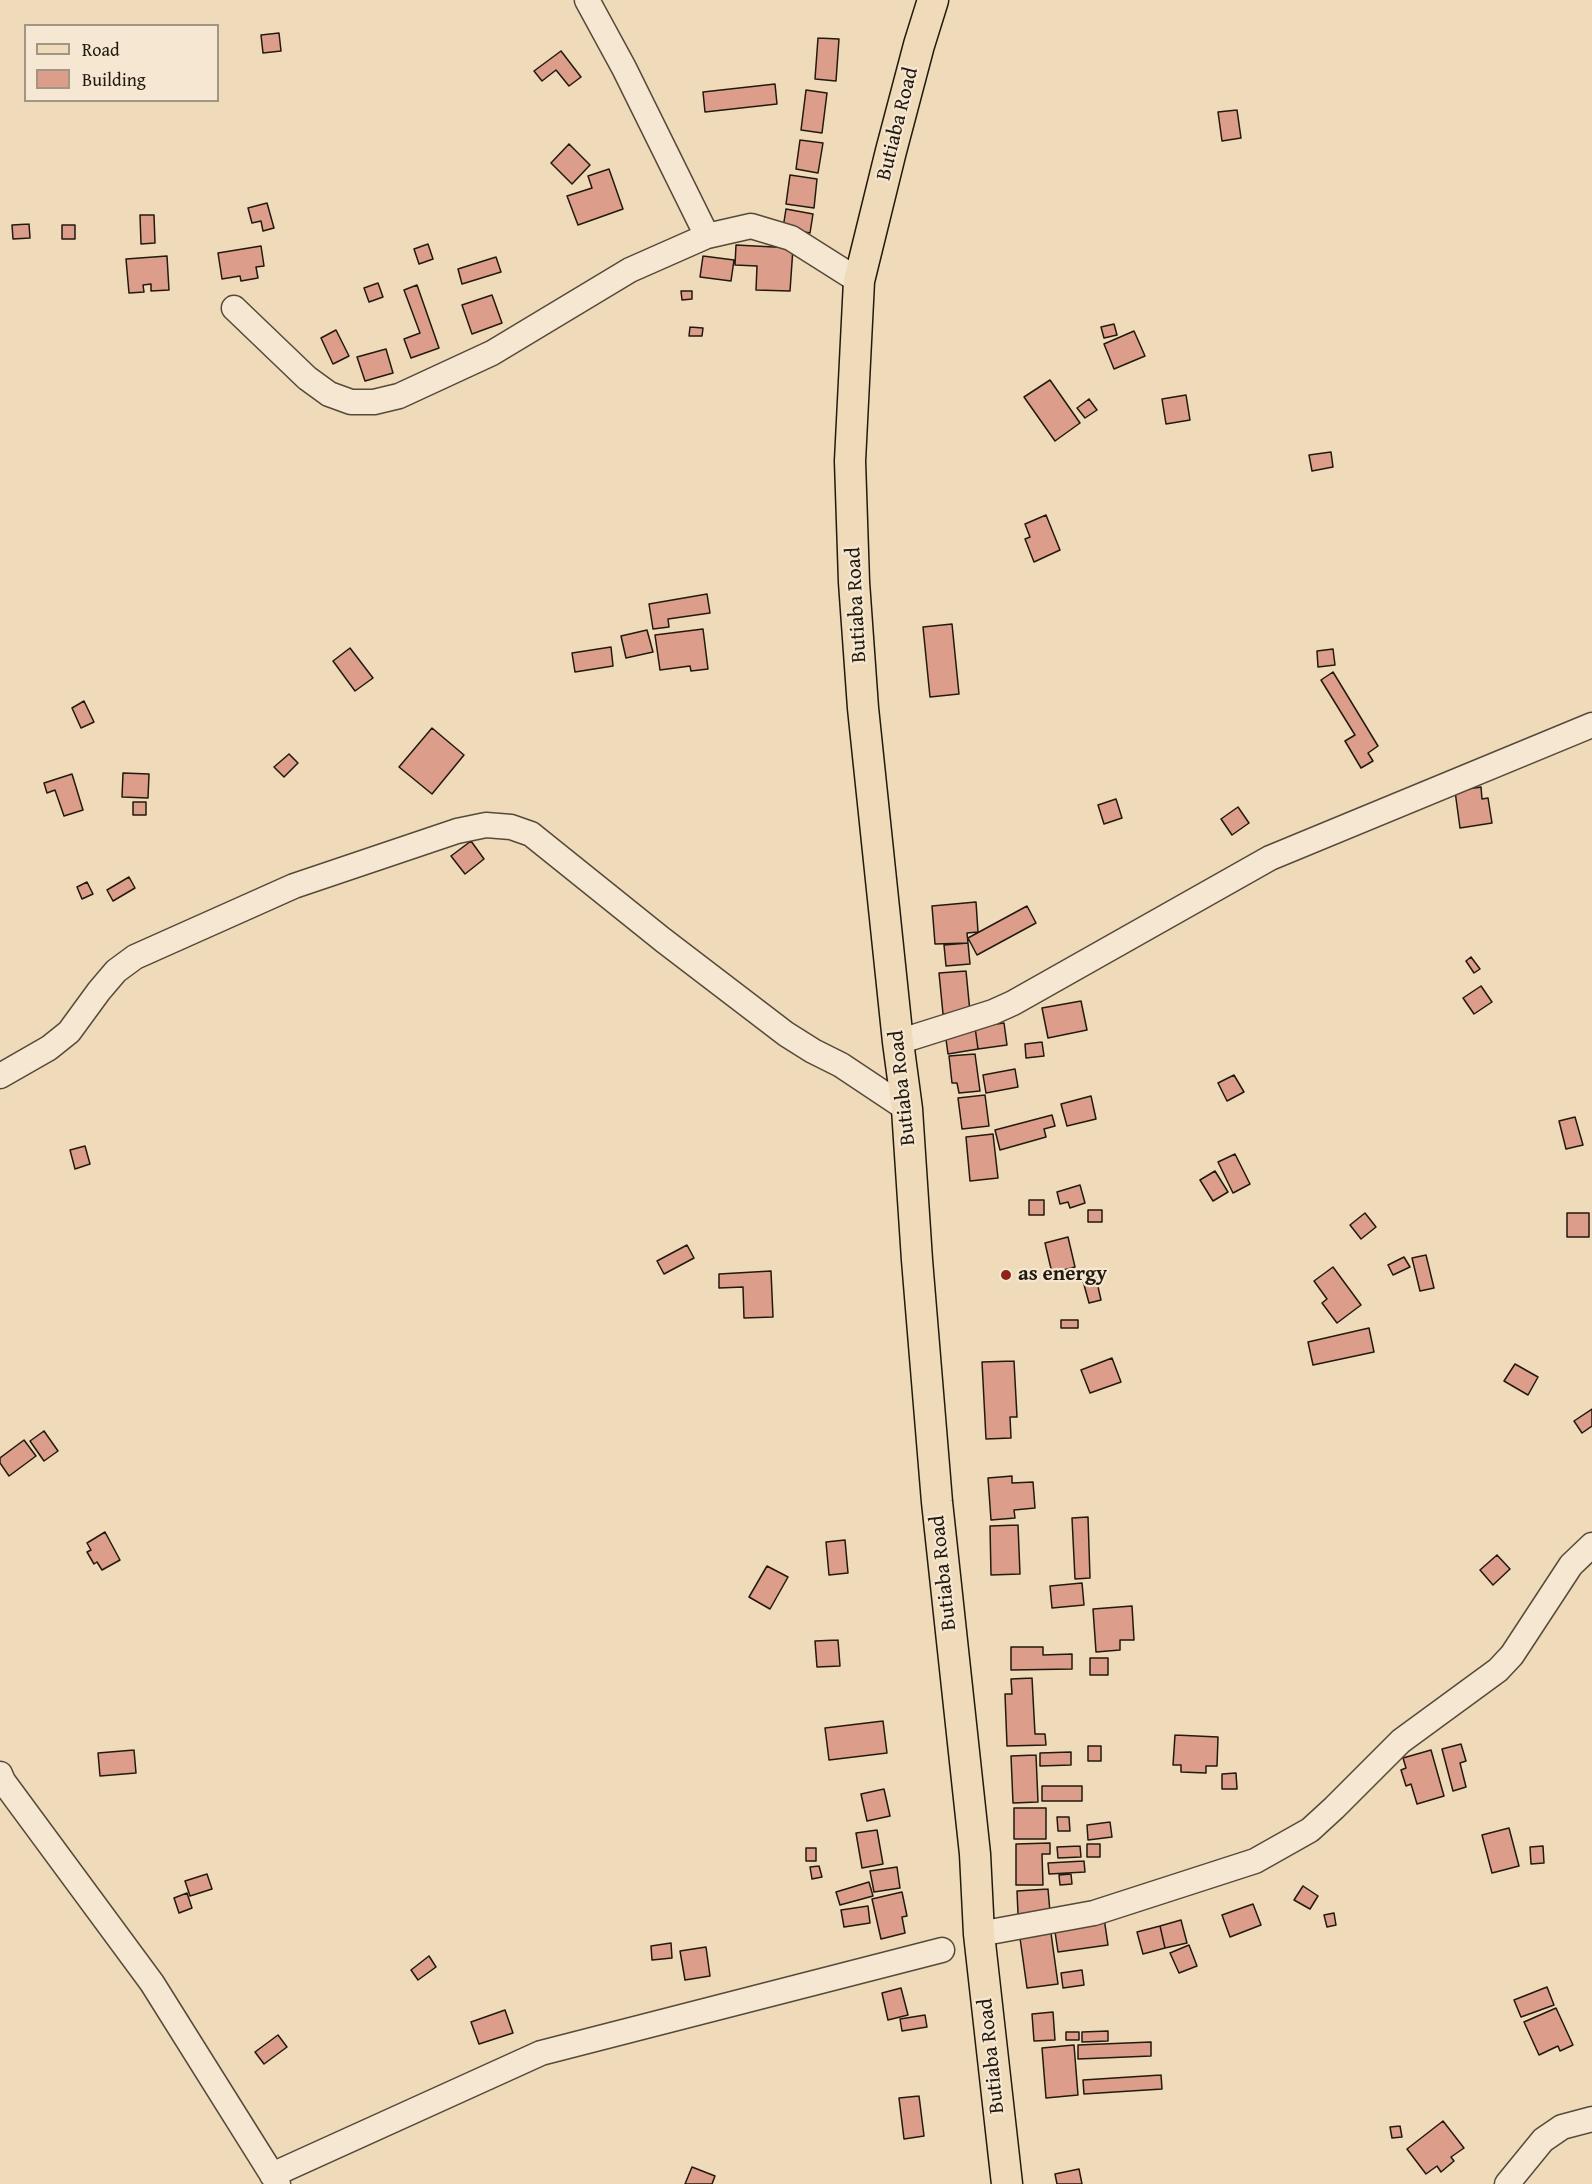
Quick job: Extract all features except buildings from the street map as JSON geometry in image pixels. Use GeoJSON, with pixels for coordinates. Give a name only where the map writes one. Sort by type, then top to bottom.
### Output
{"type":"FeatureCollection","features":[{"type":"Feature","properties":{"kind":"main road","name":"Butiaba Road"},"geometry":{"type":"LineString","coordinates":[[933,0],[894,140],[859,281],[850,461],[854,582],[863,708],[907,1109],[916,1260],[936,1502],[975,1854],[979,1934],[1007,2184]]}},
{"type":"Feature","properties":{"kind":"street"},"geometry":{"type":"LineString","coordinates":[[586,0],[624,68],[707,236]]}},
{"type":"Feature","properties":{"kind":"street"},"geometry":{"type":"LineString","coordinates":[[234,308],[307,378],[329,394],[351,402],[374,402],[399,396],[492,353],[630,270],[707,236],[751,226],[791,238],[859,281]]}},
{"type":"Feature","properties":{"kind":"street"},"geometry":{"type":"LineString","coordinates":[[898,1042],[993,1012],[1013,1003],[1270,858],[1592,725]]}},
{"type":"Feature","properties":{"kind":"street"},"geometry":{"type":"LineString","coordinates":[[0,1076],[49,1048],[69,1032],[116,971],[135,957],[294,886],[457,831],[486,825],[511,826],[531,834],[663,940],[786,1034],[841,1065],[907,1109]]}},
{"type":"Feature","properties":{"kind":"street"},"geometry":{"type":"LineString","coordinates":[[979,1934],[1094,1913],[1255,1861],[1310,1830],[1401,1741],[1498,1670],[1512,1655],[1571,1565],[1592,1545]]}},
{"type":"Feature","properties":{"kind":"street"},"geometry":{"type":"LineString","coordinates":[[0,1774],[152,1983],[275,2180],[541,2053],[942,1950]]}},
{"type":"Feature","properties":{"kind":"street"},"geometry":{"type":"LineString","coordinates":[[1507,2184],[1543,2140],[1562,2127],[1592,2119]]}},
{"type":"Feature","properties":{"kind":"place","name":"as energy"},"geometry":{"type":"Point","coordinates":[1006,1275]}}]}
